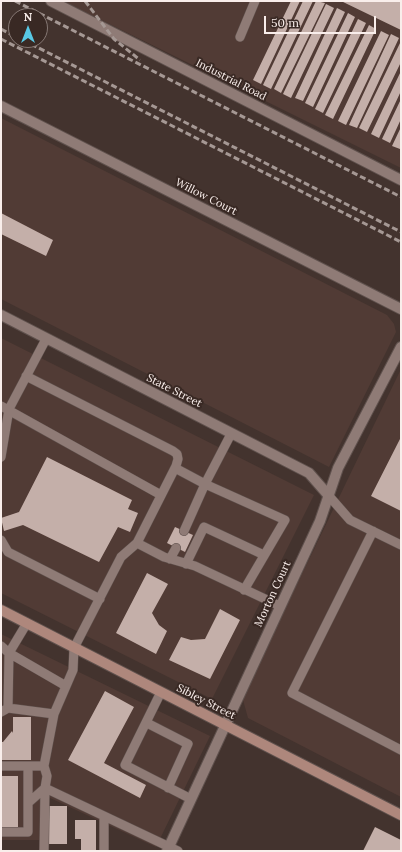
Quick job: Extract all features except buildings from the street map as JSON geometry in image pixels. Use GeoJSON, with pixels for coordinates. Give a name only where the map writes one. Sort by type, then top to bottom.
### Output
{"type":"FeatureCollection","features":[{"type":"Feature","properties":{"kind":"main road","name":"Sibley Street"},"geometry":{"type":"LineString","coordinates":[[1,610],[401,815]]}},
{"type":"Feature","properties":{"kind":"street","name":"Industrial Road"},"geometry":{"type":"LineString","coordinates":[[51,1],[401,180]]}},
{"type":"Feature","properties":{"kind":"street","name":"Willow Court"},"geometry":{"type":"LineString","coordinates":[[1,106],[401,309]]}},
{"type":"Feature","properties":{"kind":"street","name":"State Street"},"geometry":{"type":"LineString","coordinates":[[1,315],[308,473],[329,496]]}},
{"type":"Feature","properties":{"kind":"street","name":"Morton Court"},"geometry":{"type":"LineString","coordinates":[[171,850],[191,799],[320,521],[338,468],[401,347]]}},
{"type":"Feature","properties":{"kind":"lane"},"geometry":{"type":"LineString","coordinates":[[240,37],[255,1]]}},
{"type":"Feature","properties":{"kind":"lane"},"geometry":{"type":"LineString","coordinates":[[1,457],[4,408],[26,376],[46,339]]}},
{"type":"Feature","properties":{"kind":"lane"},"geometry":{"type":"LineString","coordinates":[[26,376],[173,451],[177,454],[178,459],[175,468],[137,543],[121,557],[74,648],[73,670],[54,714],[44,766],[47,776],[45,788],[44,851]]}},
{"type":"Feature","properties":{"kind":"lane"},"geometry":{"type":"LineString","coordinates":[[4,408],[161,495]]}},
{"type":"Feature","properties":{"kind":"lane"},"geometry":{"type":"LineString","coordinates":[[184,531],[205,484],[231,434]]}},
{"type":"Feature","properties":{"kind":"lane"},"geometry":{"type":"LineString","coordinates":[[175,468],[205,484],[285,520],[244,590]]}},
{"type":"Feature","properties":{"kind":"lane"},"geometry":{"type":"LineString","coordinates":[[329,496],[350,520],[401,545]]}},
{"type":"Feature","properties":{"kind":"lane"},"geometry":{"type":"LineString","coordinates":[[186,564],[204,527],[264,555]]}},
{"type":"Feature","properties":{"kind":"lane"},"geometry":{"type":"LineString","coordinates":[[373,531],[292,693],[401,750]]}},
{"type":"Feature","properties":{"kind":"lane"},"geometry":{"type":"LineString","coordinates":[[1,540],[8,552],[100,599]]}},
{"type":"Feature","properties":{"kind":"lane"},"geometry":{"type":"LineString","coordinates":[[137,543],[170,559],[195,566],[280,606]]}},
{"type":"Feature","properties":{"kind":"lane"},"geometry":{"type":"LineString","coordinates":[[170,559],[176,548]]}},
{"type":"Feature","properties":{"kind":"lane"},"geometry":{"type":"LineString","coordinates":[[27,623],[4,650],[5,710],[54,714]]}},
{"type":"Feature","properties":{"kind":"lane"},"geometry":{"type":"LineString","coordinates":[[4,650],[66,686]]}},
{"type":"Feature","properties":{"kind":"lane"},"geometry":{"type":"LineString","coordinates":[[161,692],[125,765],[191,799]]}},
{"type":"Feature","properties":{"kind":"lane"},"geometry":{"type":"LineString","coordinates":[[147,723],[188,744],[168,788]]}},
{"type":"Feature","properties":{"kind":"lane"},"geometry":{"type":"LineString","coordinates":[[1,766],[44,766]]}},
{"type":"Feature","properties":{"kind":"lane"},"geometry":{"type":"LineString","coordinates":[[1,832],[28,832],[28,766]]}},
{"type":"Feature","properties":{"kind":"lane"},"geometry":{"type":"LineString","coordinates":[[28,803],[45,788]]}},
{"type":"Feature","properties":{"kind":"lane"},"geometry":{"type":"LineString","coordinates":[[45,788],[171,850]]}},
{"type":"Feature","properties":{"kind":"lane"},"geometry":{"type":"LineString","coordinates":[[104,818],[104,851]]}},
{"type":"Feature","properties":{"kind":"shaded area"},"geometry":{"type":"Polygon","coordinates":[[[63,1],[401,1],[401,168],[63,1]]]}},
{"type":"Feature","properties":{"kind":"shaded area"},"geometry":{"type":"Polygon","coordinates":[[[1,118],[387,315],[394,324],[396,332],[329,467],[1,299],[1,118]]]}},
{"type":"Feature","properties":{"kind":"shaded area"},"geometry":{"type":"Polygon","coordinates":[[[1,338],[314,495],[212,699],[1,593],[1,338]]]}},
{"type":"Feature","properties":{"kind":"shaded area"},"geometry":{"type":"Polygon","coordinates":[[[401,369],[401,797],[248,718],[243,700],[246,690],[401,369]]]}},
{"type":"Feature","properties":{"kind":"shaded area"},"geometry":{"type":"Polygon","coordinates":[[[1,634],[210,736],[156,847],[48,797],[47,840],[1,840],[1,634]]]}},
{"type":"Feature","properties":{"kind":"railway"},"geometry":{"type":"LineString","coordinates":[[15,1],[401,197]]}},
{"type":"Feature","properties":{"kind":"railway"},"geometry":{"type":"LineString","coordinates":[[85,1],[114,39],[140,60]]}},
{"type":"Feature","properties":{"kind":"railway"},"geometry":{"type":"LineString","coordinates":[[1,29],[8,33]]}},
{"type":"Feature","properties":{"kind":"railway"},"geometry":{"type":"LineString","coordinates":[[1,39],[401,242]]}},
{"type":"Feature","properties":{"kind":"railway"},"geometry":{"type":"LineString","coordinates":[[39,48],[401,232]]}}]}
